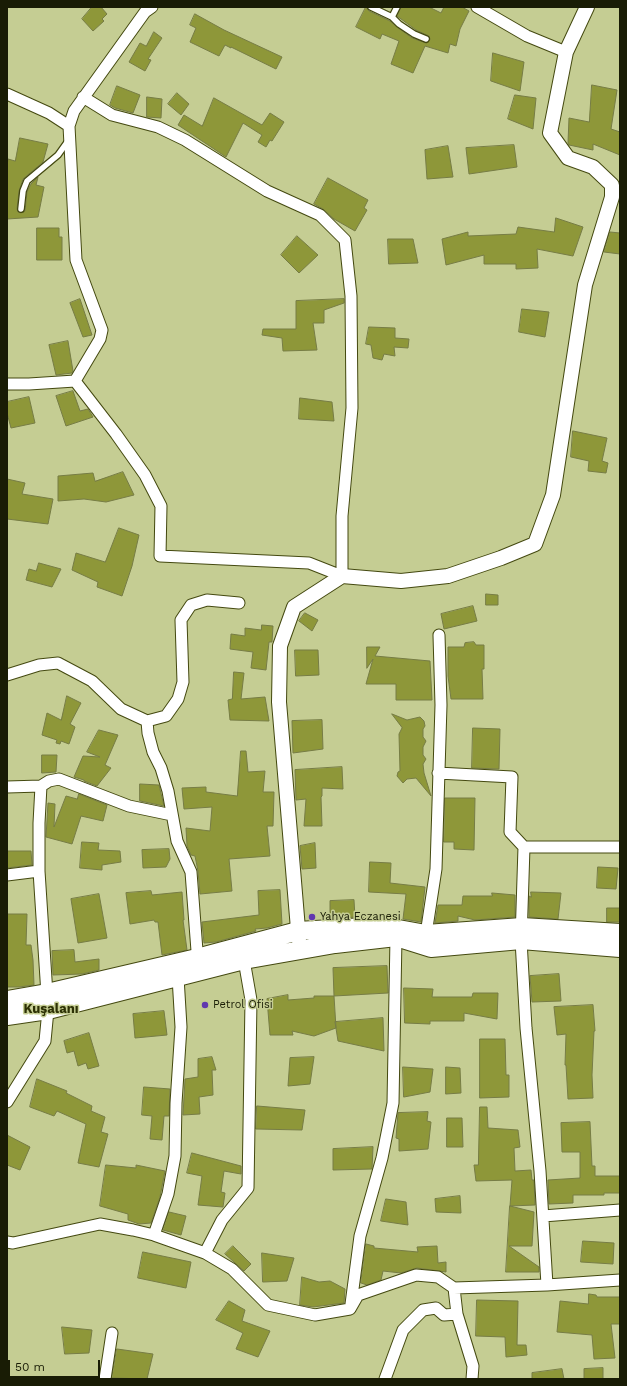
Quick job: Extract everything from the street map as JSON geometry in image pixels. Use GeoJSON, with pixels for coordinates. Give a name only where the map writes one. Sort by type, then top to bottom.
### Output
{"type":"FeatureCollection","features":[{"type":"Feature","properties":{"kind":"highway"},"geometry":{"type":"LineString","coordinates":[[7,1016],[48,1001],[198,965],[298,931],[382,926],[428,941]]}},
{"type":"Feature","properties":{"kind":"highway"},"geometry":{"type":"LineString","coordinates":[[7,1000],[48,1001],[178,976],[198,965],[244,960],[335,944],[396,937],[428,941],[521,934],[620,933]]}},
{"type":"Feature","properties":{"kind":"highway"},"geometry":{"type":"LineString","coordinates":[[521,934],[620,948]]}},
{"type":"Feature","properties":{"kind":"street"},"geometry":{"type":"LineString","coordinates":[[75,381],[100,339],[102,330],[76,260],[69,131],[74,111],[83,97],[145,12],[152,7]]}},
{"type":"Feature","properties":{"kind":"street"},"geometry":{"type":"LineString","coordinates":[[477,7],[527,36],[566,52]]}},
{"type":"Feature","properties":{"kind":"street"},"geometry":{"type":"LineString","coordinates":[[75,381],[116,434],[145,475],[161,506],[160,556],[309,563],[342,576],[401,581],[448,576],[501,558],[535,544],[554,495],[585,285],[612,197],[612,185],[593,167],[568,158],[550,133],[566,52],[587,7]]}},
{"type":"Feature","properties":{"kind":"street"},"geometry":{"type":"LineString","coordinates":[[7,94],[49,113],[69,131]]}},
{"type":"Feature","properties":{"kind":"street"},"geometry":{"type":"LineString","coordinates":[[83,97],[112,115],[158,127],[185,140],[267,191],[320,215],[345,240],[351,296],[352,408],[342,516],[342,576]]}},
{"type":"Feature","properties":{"kind":"street"},"geometry":{"type":"LineString","coordinates":[[7,384],[75,381]]}},
{"type":"Feature","properties":{"kind":"street"},"geometry":{"type":"LineString","coordinates":[[300,949],[279,702],[280,646],[294,606],[342,576]]}},
{"type":"Feature","properties":{"kind":"street"},"geometry":{"type":"LineString","coordinates":[[7,675],[39,666],[58,664],[92,681],[121,709],[147,720],[166,716],[178,699],[183,682],[182,620],[191,605],[207,600],[239,603]]}},
{"type":"Feature","properties":{"kind":"street"},"geometry":{"type":"LineString","coordinates":[[428,941],[436,869],[441,705],[439,635]]}},
{"type":"Feature","properties":{"kind":"street"},"geometry":{"type":"LineString","coordinates":[[147,720],[148,733],[153,752],[161,768],[168,791],[177,841],[191,872],[198,965]]}},
{"type":"Feature","properties":{"kind":"street"},"geometry":{"type":"LineString","coordinates":[[438,774],[512,777],[510,832],[524,847],[521,934],[526,1028],[540,1171],[547,1285]]}},
{"type":"Feature","properties":{"kind":"street"},"geometry":{"type":"LineString","coordinates":[[7,787],[41,786],[49,781],[60,778],[129,806],[172,815]]}},
{"type":"Feature","properties":{"kind":"street"},"geometry":{"type":"LineString","coordinates":[[7,1102],[45,1042],[48,1001],[39,871],[38,823],[41,786]]}},
{"type":"Feature","properties":{"kind":"street"},"geometry":{"type":"LineString","coordinates":[[524,847],[620,848]]}},
{"type":"Feature","properties":{"kind":"street"},"geometry":{"type":"LineString","coordinates":[[7,875],[39,871]]}},
{"type":"Feature","properties":{"kind":"street"},"geometry":{"type":"LineString","coordinates":[[350,1309],[360,1236],[382,1158],[393,1102],[396,937]]}},
{"type":"Feature","properties":{"kind":"street"},"geometry":{"type":"LineString","coordinates":[[206,1253],[222,1220],[248,1188],[251,1000],[244,960]]}},
{"type":"Feature","properties":{"kind":"street"},"geometry":{"type":"LineString","coordinates":[[154,1235],[168,1194],[175,1156],[176,1103],[181,1027],[178,976]]}},
{"type":"Feature","properties":{"kind":"street"},"geometry":{"type":"LineString","coordinates":[[543,1216],[620,1210]]}},
{"type":"Feature","properties":{"kind":"street"},"geometry":{"type":"LineString","coordinates":[[7,1242],[13,1243],[100,1224],[154,1235],[206,1253],[232,1269],[268,1305],[315,1316],[350,1309],[358,1295],[416,1275],[438,1277],[454,1288],[547,1285],[620,1280]]}},
{"type":"Feature","properties":{"kind":"street"},"geometry":{"type":"LineString","coordinates":[[454,1288],[458,1314],[473,1366],[472,1379]]}},
{"type":"Feature","properties":{"kind":"street"},"geometry":{"type":"LineString","coordinates":[[385,1379],[403,1330],[423,1310],[436,1308],[444,1315],[458,1314]]}},
{"type":"Feature","properties":{"kind":"street"},"geometry":{"type":"LineString","coordinates":[[105,1379],[112,1333]]}},
{"type":"Feature","properties":{"kind":"lane"},"geometry":{"type":"LineString","coordinates":[[371,7],[392,17],[399,24],[414,34],[426,39]]}},
{"type":"Feature","properties":{"kind":"lane"},"geometry":{"type":"LineString","coordinates":[[392,17],[397,7]]}},
{"type":"Feature","properties":{"kind":"lane"},"geometry":{"type":"LineString","coordinates":[[21,209],[23,191],[27,181],[63,149],[69,131]]}},
{"type":"Feature","properties":{"kind":"building"},"geometry":{"type":"Polygon","coordinates":[[[92,7],[101,7],[107,14],[102,19],[104,21],[93,31],[82,19],[92,7]]]}},
{"type":"Feature","properties":{"kind":"building"},"geometry":{"type":"Polygon","coordinates":[[[366,7],[369,11],[390,21],[412,38],[426,43],[430,40],[429,36],[416,30],[397,16],[401,7],[429,7],[441,13],[444,7],[462,7],[469,11],[460,29],[456,46],[450,44],[448,53],[425,46],[413,73],[391,64],[399,41],[382,34],[380,39],[356,27],[366,7]]]}},
{"type":"Feature","properties":{"kind":"building"},"geometry":{"type":"Polygon","coordinates":[[[195,14],[224,30],[282,57],[276,69],[225,45],[219,56],[190,42],[196,28],[190,25],[195,14]]]}},
{"type":"Feature","properties":{"kind":"building"},"geometry":{"type":"Polygon","coordinates":[[[154,32],[162,38],[148,59],[151,60],[145,71],[129,62],[140,43],[146,46],[154,32]]]}},
{"type":"Feature","properties":{"kind":"building"},"geometry":{"type":"Polygon","coordinates":[[[493,53],[524,62],[520,91],[491,81],[493,53]]]}},
{"type":"Feature","properties":{"kind":"building"},"geometry":{"type":"Polygon","coordinates":[[[592,85],[617,90],[611,129],[620,132],[620,155],[593,144],[593,150],[569,145],[568,143],[569,118],[589,122],[592,85]]]}},
{"type":"Feature","properties":{"kind":"building"},"geometry":{"type":"Polygon","coordinates":[[[117,86],[140,95],[133,113],[110,105],[117,86]]]}},
{"type":"Feature","properties":{"kind":"building"},"geometry":{"type":"Polygon","coordinates":[[[177,93],[189,104],[181,115],[168,104],[177,93]]]}},
{"type":"Feature","properties":{"kind":"building"},"geometry":{"type":"Polygon","coordinates":[[[515,95],[536,98],[533,129],[508,119],[515,95]]]}},
{"type":"Feature","properties":{"kind":"building"},"geometry":{"type":"Polygon","coordinates":[[[147,97],[162,99],[161,118],[147,117],[147,97]]]}},
{"type":"Feature","properties":{"kind":"building"},"geometry":{"type":"Polygon","coordinates":[[[214,98],[262,125],[270,113],[284,122],[272,141],[270,140],[266,147],[258,142],[262,135],[243,123],[226,157],[178,125],[184,115],[202,126],[214,98]]]}},
{"type":"Feature","properties":{"kind":"building"},"geometry":{"type":"Polygon","coordinates":[[[20,138],[48,144],[43,162],[23,179],[19,191],[18,212],[21,213],[25,211],[27,192],[31,184],[38,177],[36,185],[44,187],[38,217],[7,219],[7,165],[8,159],[15,161],[20,138]]]}},
{"type":"Feature","properties":{"kind":"building"},"geometry":{"type":"Polygon","coordinates":[[[514,145],[517,167],[469,174],[466,148],[514,145]]]}},
{"type":"Feature","properties":{"kind":"building"},"geometry":{"type":"Polygon","coordinates":[[[448,146],[453,177],[427,179],[425,150],[448,146]]]}},
{"type":"Feature","properties":{"kind":"building"},"geometry":{"type":"Polygon","coordinates":[[[328,178],[368,200],[364,208],[367,210],[355,231],[334,219],[323,209],[314,204],[328,178]]]}},
{"type":"Feature","properties":{"kind":"building"},"geometry":{"type":"Polygon","coordinates":[[[556,218],[583,227],[573,256],[537,249],[538,268],[516,269],[516,264],[484,264],[484,255],[446,265],[442,239],[468,232],[468,236],[516,234],[518,227],[554,232],[556,218]]]}},
{"type":"Feature","properties":{"kind":"building"},"geometry":{"type":"Polygon","coordinates":[[[37,228],[59,228],[59,237],[62,237],[62,260],[37,260],[37,228]]]}},
{"type":"Feature","properties":{"kind":"building"},"geometry":{"type":"Polygon","coordinates":[[[610,232],[620,233],[620,254],[604,252],[610,232]]]}},
{"type":"Feature","properties":{"kind":"building"},"geometry":{"type":"Polygon","coordinates":[[[297,236],[318,255],[299,273],[281,255],[297,236]]]}},
{"type":"Feature","properties":{"kind":"building"},"geometry":{"type":"Polygon","coordinates":[[[388,239],[413,239],[418,263],[389,264],[388,239]]]}},
{"type":"Feature","properties":{"kind":"building"},"geometry":{"type":"Polygon","coordinates":[[[80,299],[92,335],[83,337],[70,303],[80,299]]]}},
{"type":"Feature","properties":{"kind":"building"},"geometry":{"type":"Polygon","coordinates":[[[344,299],[344,303],[324,310],[324,323],[313,323],[317,350],[283,351],[282,338],[262,335],[263,329],[296,329],[296,301],[344,299]]]}},
{"type":"Feature","properties":{"kind":"building"},"geometry":{"type":"Polygon","coordinates":[[[522,309],[549,312],[545,337],[519,332],[522,309]]]}},
{"type":"Feature","properties":{"kind":"building"},"geometry":{"type":"Polygon","coordinates":[[[369,327],[395,328],[395,338],[409,339],[408,348],[394,347],[395,356],[384,354],[382,360],[373,358],[371,345],[366,344],[369,327]]]}},
{"type":"Feature","properties":{"kind":"building"},"geometry":{"type":"Polygon","coordinates":[[[68,341],[73,371],[72,373],[56,375],[49,345],[68,341]]]}},
{"type":"Feature","properties":{"kind":"building"},"geometry":{"type":"Polygon","coordinates":[[[73,391],[80,411],[88,409],[93,417],[66,426],[56,396],[73,391]]]}},
{"type":"Feature","properties":{"kind":"building"},"geometry":{"type":"Polygon","coordinates":[[[29,397],[35,423],[11,428],[7,413],[7,402],[29,397]]]}},
{"type":"Feature","properties":{"kind":"building"},"geometry":{"type":"Polygon","coordinates":[[[300,398],[332,402],[334,421],[299,419],[300,398]]]}},
{"type":"Feature","properties":{"kind":"building"},"geometry":{"type":"Polygon","coordinates":[[[573,431],[607,438],[602,461],[608,463],[606,473],[588,471],[589,461],[571,457],[573,431]]]}},
{"type":"Feature","properties":{"kind":"building"},"geometry":{"type":"Polygon","coordinates":[[[123,472],[134,495],[106,502],[84,499],[58,501],[58,476],[93,473],[95,481],[123,472]]]}},
{"type":"Feature","properties":{"kind":"building"},"geometry":{"type":"Polygon","coordinates":[[[7,479],[25,483],[22,494],[53,499],[48,524],[7,519],[7,479]]]}},
{"type":"Feature","properties":{"kind":"building"},"geometry":{"type":"Polygon","coordinates":[[[119,528],[139,535],[132,566],[122,596],[97,587],[98,582],[72,570],[76,553],[105,562],[119,528]]]}},
{"type":"Feature","properties":{"kind":"building"},"geometry":{"type":"Polygon","coordinates":[[[39,563],[61,569],[52,587],[26,580],[29,569],[36,571],[39,563]]]}},
{"type":"Feature","properties":{"kind":"building"},"geometry":{"type":"Polygon","coordinates":[[[486,594],[498,595],[498,605],[486,605],[486,594]]]}},
{"type":"Feature","properties":{"kind":"building"},"geometry":{"type":"Polygon","coordinates":[[[473,606],[477,621],[444,629],[441,614],[473,606]]]}},
{"type":"Feature","properties":{"kind":"building"},"geometry":{"type":"Polygon","coordinates":[[[305,613],[318,620],[312,631],[299,621],[305,613]]]}},
{"type":"Feature","properties":{"kind":"building"},"geometry":{"type":"Polygon","coordinates":[[[262,625],[273,626],[272,642],[269,642],[266,670],[251,668],[253,652],[230,649],[231,634],[245,636],[245,628],[261,630],[262,625]]]}},
{"type":"Feature","properties":{"kind":"building"},"geometry":{"type":"Polygon","coordinates":[[[474,642],[476,645],[484,645],[484,669],[482,669],[483,699],[451,699],[448,676],[448,647],[464,647],[465,643],[474,642]]]}},
{"type":"Feature","properties":{"kind":"building"},"geometry":{"type":"Polygon","coordinates":[[[367,647],[380,647],[375,656],[430,661],[432,700],[396,700],[396,684],[366,684],[373,659],[367,668],[367,647]]]}},
{"type":"Feature","properties":{"kind":"building"},"geometry":{"type":"Polygon","coordinates":[[[295,650],[318,650],[319,675],[296,676],[295,650]]]}},
{"type":"Feature","properties":{"kind":"building"},"geometry":{"type":"Polygon","coordinates":[[[234,672],[244,673],[241,699],[265,697],[269,721],[230,720],[228,700],[232,699],[234,672]]]}},
{"type":"Feature","properties":{"kind":"building"},"geometry":{"type":"Polygon","coordinates":[[[67,696],[81,703],[70,724],[75,727],[69,744],[61,741],[60,744],[56,743],[57,740],[42,735],[47,713],[61,720],[67,696]]]}},
{"type":"Feature","properties":{"kind":"building"},"geometry":{"type":"Polygon","coordinates":[[[392,714],[407,720],[420,717],[424,721],[425,726],[423,729],[423,737],[426,741],[423,747],[423,755],[426,759],[423,764],[424,773],[431,796],[416,778],[407,779],[403,783],[397,776],[398,772],[400,771],[399,734],[402,728],[392,714]]]}},
{"type":"Feature","properties":{"kind":"building"},"geometry":{"type":"Polygon","coordinates":[[[322,720],[323,749],[293,753],[292,721],[322,720]]]}},
{"type":"Feature","properties":{"kind":"building"},"geometry":{"type":"Polygon","coordinates":[[[473,728],[500,729],[499,769],[472,768],[473,728]]]}},
{"type":"Feature","properties":{"kind":"building"},"geometry":{"type":"Polygon","coordinates":[[[99,730],[118,735],[105,765],[111,768],[97,786],[74,777],[83,756],[100,757],[87,752],[99,730]]]}},
{"type":"Feature","properties":{"kind":"building"},"geometry":{"type":"Polygon","coordinates":[[[241,751],[246,751],[248,772],[265,771],[263,792],[274,792],[273,826],[267,826],[270,856],[229,859],[232,891],[200,894],[195,856],[191,855],[187,846],[186,828],[210,831],[212,807],[184,809],[182,788],[206,787],[206,792],[237,796],[241,751]]]}},
{"type":"Feature","properties":{"kind":"building"},"geometry":{"type":"Polygon","coordinates":[[[42,755],[57,755],[56,772],[42,773],[42,755]]]}},
{"type":"Feature","properties":{"kind":"building"},"geometry":{"type":"Polygon","coordinates":[[[342,767],[343,789],[322,788],[322,826],[304,826],[306,799],[296,800],[295,770],[342,767]]]}},
{"type":"Feature","properties":{"kind":"building"},"geometry":{"type":"Polygon","coordinates":[[[140,784],[159,785],[164,806],[140,801],[140,784]]]}},
{"type":"Feature","properties":{"kind":"building"},"geometry":{"type":"Polygon","coordinates":[[[79,794],[107,805],[103,821],[81,816],[72,844],[46,837],[48,803],[55,804],[54,827],[66,796],[77,799],[79,794]]]}},
{"type":"Feature","properties":{"kind":"building"},"geometry":{"type":"Polygon","coordinates":[[[445,798],[475,798],[474,850],[454,849],[454,842],[444,842],[445,798]]]}},
{"type":"Feature","properties":{"kind":"building"},"geometry":{"type":"Polygon","coordinates":[[[82,842],[99,843],[98,850],[120,851],[121,862],[102,865],[102,870],[80,868],[82,842]]]}},
{"type":"Feature","properties":{"kind":"building"},"geometry":{"type":"Polygon","coordinates":[[[315,843],[316,868],[302,869],[300,846],[315,843]]]}},
{"type":"Feature","properties":{"kind":"building"},"geometry":{"type":"Polygon","coordinates":[[[169,849],[170,859],[166,867],[143,868],[142,850],[169,849]]]}},
{"type":"Feature","properties":{"kind":"building"},"geometry":{"type":"Polygon","coordinates":[[[7,851],[31,851],[32,865],[7,868],[7,851]]]}},
{"type":"Feature","properties":{"kind":"building"},"geometry":{"type":"Polygon","coordinates":[[[370,862],[391,863],[390,883],[425,887],[421,922],[403,919],[406,894],[369,892],[370,862]]]}},
{"type":"Feature","properties":{"kind":"building"},"geometry":{"type":"Polygon","coordinates":[[[598,867],[618,868],[616,889],[597,888],[598,867]]]}},
{"type":"Feature","properties":{"kind":"building"},"geometry":{"type":"Polygon","coordinates":[[[280,890],[282,924],[267,928],[255,929],[256,931],[216,942],[204,943],[202,922],[259,915],[258,891],[280,890]]]}},
{"type":"Feature","properties":{"kind":"building"},"geometry":{"type":"Polygon","coordinates":[[[151,891],[152,895],[182,892],[183,920],[187,950],[162,955],[158,922],[155,922],[154,920],[130,924],[126,893],[151,891]]]}},
{"type":"Feature","properties":{"kind":"building"},"geometry":{"type":"Polygon","coordinates":[[[531,892],[561,893],[558,919],[529,917],[529,896],[531,897],[531,892]]]}},
{"type":"Feature","properties":{"kind":"building"},"geometry":{"type":"Polygon","coordinates":[[[492,893],[515,895],[515,917],[475,920],[458,916],[458,921],[435,923],[438,905],[462,905],[463,896],[492,896],[492,893]]]}},
{"type":"Feature","properties":{"kind":"building"},"geometry":{"type":"Polygon","coordinates":[[[99,894],[107,938],[78,943],[71,899],[99,894]]]}},
{"type":"Feature","properties":{"kind":"building"},"geometry":{"type":"Polygon","coordinates":[[[354,900],[355,917],[330,919],[330,901],[354,900]]]}},
{"type":"Feature","properties":{"kind":"building"},"geometry":{"type":"Polygon","coordinates":[[[607,908],[620,908],[620,922],[607,922],[607,908]]]}},
{"type":"Feature","properties":{"kind":"building"},"geometry":{"type":"Polygon","coordinates":[[[7,914],[27,914],[26,945],[31,945],[34,985],[7,987],[7,914]]]}},
{"type":"Feature","properties":{"kind":"building"},"geometry":{"type":"Polygon","coordinates":[[[74,950],[75,962],[99,959],[99,970],[82,974],[53,975],[52,951],[74,950]]]}},
{"type":"Feature","properties":{"kind":"building"},"geometry":{"type":"Polygon","coordinates":[[[387,966],[388,993],[334,996],[333,968],[387,966]]]}},
{"type":"Feature","properties":{"kind":"building"},"geometry":{"type":"Polygon","coordinates":[[[559,974],[561,1001],[532,1002],[530,976],[559,974]]]}},
{"type":"Feature","properties":{"kind":"building"},"geometry":{"type":"Polygon","coordinates":[[[404,988],[433,989],[432,997],[472,997],[473,993],[498,993],[497,1019],[464,1013],[464,1021],[430,1021],[430,1024],[405,1023],[404,988]]]}},
{"type":"Feature","properties":{"kind":"building"},"geometry":{"type":"Polygon","coordinates":[[[288,995],[288,1000],[314,998],[314,996],[334,996],[336,1028],[314,1036],[292,1031],[293,1035],[270,1035],[267,999],[288,995]]]}},
{"type":"Feature","properties":{"kind":"building"},"geometry":{"type":"Polygon","coordinates":[[[593,1005],[595,1031],[592,1075],[593,1098],[568,1099],[565,1065],[566,1034],[557,1035],[554,1007],[593,1005]]]}},
{"type":"Feature","properties":{"kind":"building"},"geometry":{"type":"Polygon","coordinates":[[[164,1011],[167,1035],[135,1038],[133,1014],[164,1011]]]}},
{"type":"Feature","properties":{"kind":"building"},"geometry":{"type":"Polygon","coordinates":[[[383,1018],[384,1051],[338,1041],[335,1022],[383,1018]]]}},
{"type":"Feature","properties":{"kind":"building"},"geometry":{"type":"Polygon","coordinates":[[[89,1033],[99,1066],[88,1069],[86,1063],[78,1066],[74,1051],[67,1053],[64,1041],[89,1033]]]}},
{"type":"Feature","properties":{"kind":"building"},"geometry":{"type":"Polygon","coordinates":[[[480,1039],[505,1039],[506,1075],[509,1075],[509,1097],[480,1098],[480,1039]]]}},
{"type":"Feature","properties":{"kind":"building"},"geometry":{"type":"Polygon","coordinates":[[[212,1057],[216,1070],[212,1070],[213,1095],[199,1097],[200,1114],[183,1115],[185,1079],[198,1077],[198,1059],[212,1057]]]}},
{"type":"Feature","properties":{"kind":"building"},"geometry":{"type":"Polygon","coordinates":[[[314,1057],[310,1084],[288,1086],[290,1058],[314,1057]]]}},
{"type":"Feature","properties":{"kind":"building"},"geometry":{"type":"Polygon","coordinates":[[[403,1067],[433,1069],[430,1092],[404,1097],[403,1067]]]}},
{"type":"Feature","properties":{"kind":"building"},"geometry":{"type":"Polygon","coordinates":[[[446,1067],[460,1068],[461,1093],[446,1094],[446,1067]]]}},
{"type":"Feature","properties":{"kind":"building"},"geometry":{"type":"Polygon","coordinates":[[[37,1079],[67,1091],[66,1093],[92,1106],[91,1111],[105,1117],[101,1132],[108,1134],[99,1167],[78,1163],[86,1124],[57,1111],[54,1116],[30,1107],[37,1079]]]}},
{"type":"Feature","properties":{"kind":"building"},"geometry":{"type":"Polygon","coordinates":[[[144,1087],[170,1089],[169,1116],[164,1116],[162,1140],[150,1139],[152,1116],[142,1115],[144,1087]]]}},
{"type":"Feature","properties":{"kind":"building"},"geometry":{"type":"Polygon","coordinates":[[[257,1106],[305,1110],[302,1130],[256,1129],[257,1106]]]}},
{"type":"Feature","properties":{"kind":"building"},"geometry":{"type":"Polygon","coordinates":[[[480,1107],[487,1107],[488,1128],[518,1130],[520,1147],[514,1148],[515,1171],[531,1170],[532,1180],[534,1180],[535,1205],[510,1206],[512,1180],[476,1181],[474,1165],[478,1165],[480,1107]]]}},
{"type":"Feature","properties":{"kind":"building"},"geometry":{"type":"Polygon","coordinates":[[[428,1112],[427,1121],[431,1122],[428,1149],[399,1151],[399,1139],[396,1138],[398,1113],[428,1112]]]}},
{"type":"Feature","properties":{"kind":"building"},"geometry":{"type":"Polygon","coordinates":[[[447,1118],[462,1118],[463,1147],[447,1147],[447,1118]]]}},
{"type":"Feature","properties":{"kind":"building"},"geometry":{"type":"Polygon","coordinates":[[[590,1122],[592,1166],[595,1166],[595,1176],[620,1176],[620,1193],[604,1193],[604,1195],[573,1195],[573,1203],[549,1204],[548,1180],[580,1178],[580,1152],[562,1152],[561,1123],[590,1122]]]}},
{"type":"Feature","properties":{"kind":"building"},"geometry":{"type":"Polygon","coordinates":[[[7,1135],[30,1147],[20,1170],[7,1165],[7,1135]]]}},
{"type":"Feature","properties":{"kind":"building"},"geometry":{"type":"Polygon","coordinates":[[[373,1147],[372,1169],[333,1170],[333,1149],[373,1147]]]}},
{"type":"Feature","properties":{"kind":"building"},"geometry":{"type":"Polygon","coordinates":[[[192,1153],[241,1166],[241,1174],[224,1171],[221,1192],[225,1193],[223,1207],[198,1205],[202,1176],[187,1173],[192,1153]]]}},
{"type":"Feature","properties":{"kind":"building"},"geometry":{"type":"Polygon","coordinates":[[[106,1165],[136,1168],[136,1165],[165,1171],[160,1197],[151,1223],[139,1224],[128,1220],[128,1214],[100,1206],[106,1165]]]}},
{"type":"Feature","properties":{"kind":"building"},"geometry":{"type":"Polygon","coordinates":[[[460,1196],[461,1213],[436,1212],[435,1199],[460,1196]]]}},
{"type":"Feature","properties":{"kind":"building"},"geometry":{"type":"Polygon","coordinates":[[[386,1199],[406,1202],[408,1225],[381,1221],[386,1199]]]}},
{"type":"Feature","properties":{"kind":"building"},"geometry":{"type":"Polygon","coordinates":[[[510,1206],[534,1212],[532,1246],[509,1246],[539,1267],[539,1272],[506,1272],[510,1206]]]}},
{"type":"Feature","properties":{"kind":"building"},"geometry":{"type":"Polygon","coordinates":[[[169,1212],[186,1216],[181,1235],[163,1230],[169,1212]]]}},
{"type":"Feature","properties":{"kind":"building"},"geometry":{"type":"Polygon","coordinates":[[[583,1241],[614,1243],[613,1264],[581,1262],[583,1241]]]}},
{"type":"Feature","properties":{"kind":"building"},"geometry":{"type":"Polygon","coordinates":[[[366,1244],[374,1246],[374,1248],[418,1252],[417,1247],[437,1246],[438,1263],[446,1262],[446,1272],[417,1268],[401,1273],[383,1271],[381,1280],[367,1285],[361,1283],[366,1244]]]}},
{"type":"Feature","properties":{"kind":"building"},"geometry":{"type":"Polygon","coordinates":[[[233,1246],[251,1264],[244,1271],[225,1254],[233,1246]]]}},
{"type":"Feature","properties":{"kind":"building"},"geometry":{"type":"Polygon","coordinates":[[[143,1252],[191,1262],[186,1288],[138,1278],[143,1252]]]}},
{"type":"Feature","properties":{"kind":"building"},"geometry":{"type":"Polygon","coordinates":[[[262,1253],[294,1258],[287,1281],[263,1282],[262,1253]]]}},
{"type":"Feature","properties":{"kind":"building"},"geometry":{"type":"Polygon","coordinates":[[[302,1277],[319,1282],[330,1281],[345,1289],[344,1303],[313,1307],[300,1305],[302,1277]]]}},
{"type":"Feature","properties":{"kind":"building"},"geometry":{"type":"Polygon","coordinates":[[[589,1294],[596,1295],[597,1297],[620,1297],[620,1324],[611,1324],[615,1358],[594,1359],[592,1335],[557,1332],[560,1301],[588,1304],[589,1294]]]}},
{"type":"Feature","properties":{"kind":"building"},"geometry":{"type":"Polygon","coordinates":[[[477,1300],[518,1301],[517,1345],[526,1345],[527,1355],[506,1357],[505,1337],[476,1336],[477,1300]]]}},
{"type":"Feature","properties":{"kind":"building"},"geometry":{"type":"Polygon","coordinates":[[[229,1301],[245,1310],[242,1321],[270,1331],[258,1357],[236,1349],[243,1333],[216,1320],[229,1301]]]}},
{"type":"Feature","properties":{"kind":"building"},"geometry":{"type":"Polygon","coordinates":[[[62,1327],[92,1330],[89,1353],[65,1354],[62,1327]]]}},
{"type":"Feature","properties":{"kind":"building"},"geometry":{"type":"Polygon","coordinates":[[[117,1349],[153,1354],[147,1379],[112,1378],[117,1349]]]}},
{"type":"Feature","properties":{"kind":"building"},"geometry":{"type":"Polygon","coordinates":[[[603,1368],[603,1379],[584,1379],[584,1369],[603,1368]]]}},
{"type":"Feature","properties":{"kind":"building"},"geometry":{"type":"Polygon","coordinates":[[[562,1369],[564,1379],[532,1379],[532,1373],[562,1369]]]}},
{"type":"Feature","properties":{"kind":"place","name":"Yahya Eczanesi"},"geometry":{"type":"Point","coordinates":[312,917]}},
{"type":"Feature","properties":{"kind":"place","name":"Petrol Ofisi"},"geometry":{"type":"Point","coordinates":[205,1005]}},
{"type":"Feature","properties":{"kind":"district","name":"Kuşalanı"},"geometry":{"type":"Point","coordinates":[51,1009]}}]}
